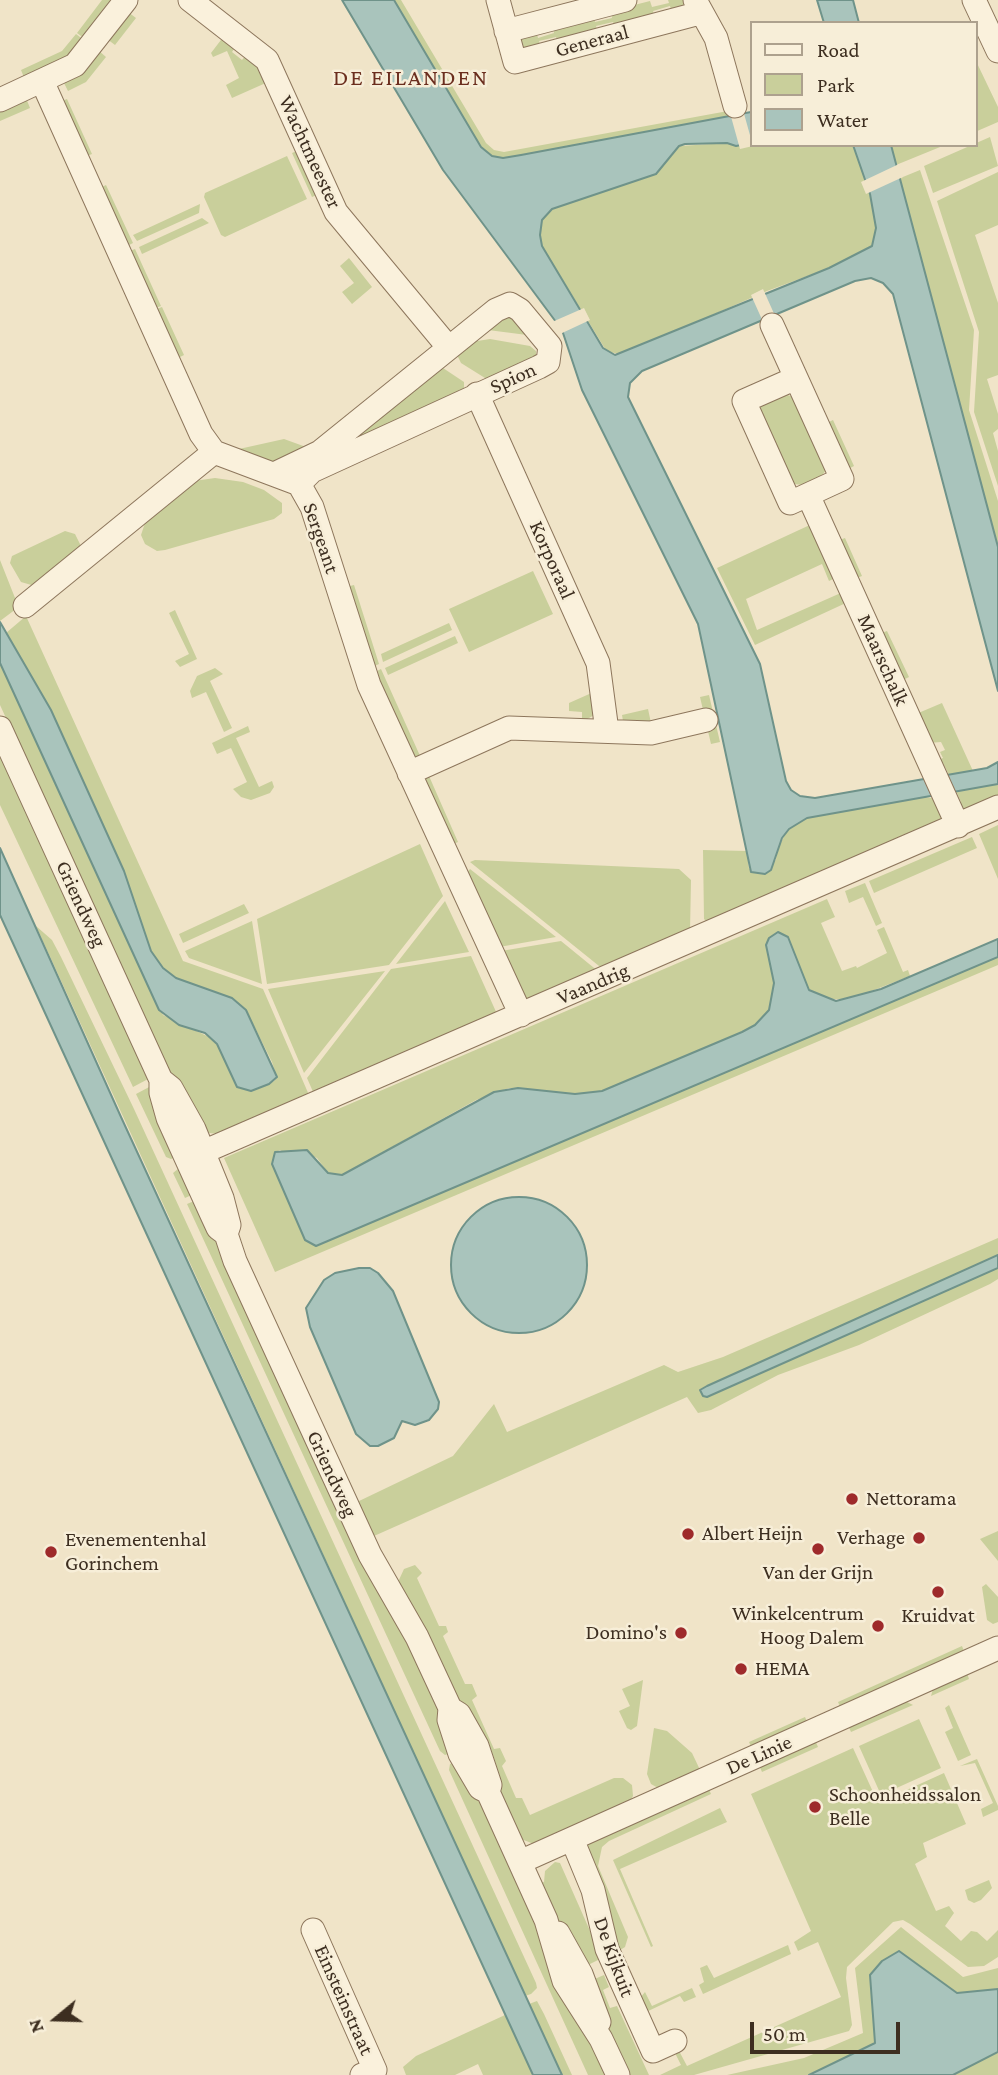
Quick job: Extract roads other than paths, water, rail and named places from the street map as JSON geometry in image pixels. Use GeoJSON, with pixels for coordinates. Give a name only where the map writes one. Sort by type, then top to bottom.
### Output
{"type":"FeatureCollection","features":[{"type":"Feature","properties":{"kind":"street"},"geometry":{"type":"LineString","coordinates":[[0,100],[75,65],[126,0]]}},
{"type":"Feature","properties":{"kind":"street","name":"Wachtmeester"},"geometry":{"type":"LineString","coordinates":[[190,0],[267,60],[336,212],[449,348]]}},
{"type":"Feature","properties":{"kind":"street","name":"Generaal"},"geometry":{"type":"LineString","coordinates":[[498,0],[515,62],[697,7],[716,38],[735,106]]}},
{"type":"Feature","properties":{"kind":"street","name":"Generaal"},"geometry":{"type":"LineString","coordinates":[[506,31],[625,0]]}},
{"type":"Feature","properties":{"kind":"street"},"geometry":{"type":"LineString","coordinates":[[974,0],[998,51]]}},
{"type":"Feature","properties":{"kind":"street"},"geometry":{"type":"LineString","coordinates":[[25,606],[214,452],[201,434],[41,81]]}},
{"type":"Feature","properties":{"kind":"street","name":"Spion"},"geometry":{"type":"LineString","coordinates":[[274,474],[320,452],[496,310],[510,304],[520,310],[551,346],[548,362],[312,471],[299,484]]}},
{"type":"Feature","properties":{"kind":"street"},"geometry":{"type":"LineString","coordinates":[[772,325],[842,479],[790,503],[744,401],[796,378]]}},
{"type":"Feature","properties":{"kind":"street","name":"Korporaal"},"geometry":{"type":"LineString","coordinates":[[477,394],[598,663],[607,731]]}},
{"type":"Feature","properties":{"kind":"street","name":"Sergeant"},"geometry":{"type":"LineString","coordinates":[[214,452],[299,484],[312,507],[369,685],[521,1015]]}},
{"type":"Feature","properties":{"kind":"street","name":"Maarschalk"},"geometry":{"type":"LineString","coordinates":[[808,495],[954,818]]}},
{"type":"Feature","properties":{"kind":"street"},"geometry":{"type":"LineString","coordinates":[[410,773],[509,728],[651,733],[706,720]]}},
{"type":"Feature","properties":{"kind":"street","name":"Griendweg"},"geometry":{"type":"LineString","coordinates":[[0,728],[161,1080],[161,1093],[168,1118],[195,1155],[218,1228],[226,1234],[235,1261],[370,1555],[417,1637],[450,1708],[449,1720],[460,1754],[480,1788],[488,1793],[520,1862],[546,1920],[564,1981],[601,2039],[618,2075]]}},
{"type":"Feature","properties":{"kind":"street","name":"Vaandrig"},"geometry":{"type":"LineString","coordinates":[[195,1155],[521,1015],[954,818],[998,807]]}},
{"type":"Feature","properties":{"kind":"street","name":"De Linie"},"geometry":{"type":"LineString","coordinates":[[520,1862],[998,1648]]}},
{"type":"Feature","properties":{"kind":"street","name":"De Kijkuit"},"geometry":{"type":"LineString","coordinates":[[572,1839],[593,1890],[607,1949],[653,2051],[675,2041]]}},
{"type":"Feature","properties":{"kind":"street","name":"Einsteinstraat"},"geometry":{"type":"LineString","coordinates":[[313,1930],[371,2073]]}},
{"type":"Feature","properties":{"kind":"water"},"geometry":{"type":"Polygon","coordinates":[[[342,0],[394,0],[481,147],[492,156],[503,158],[521,155],[750,112],[750,143],[736,146],[727,143],[679,146],[656,174],[552,209],[542,220],[542,246],[603,348],[615,355],[829,268],[872,246],[876,228],[870,194],[854,147],[892,147],[998,547],[998,691],[893,294],[883,283],[871,278],[855,281],[642,371],[630,383],[628,397],[760,664],[786,781],[791,790],[800,796],[815,798],[987,768],[998,762],[998,784],[807,818],[789,829],[782,838],[771,870],[765,874],[751,872],[698,624],[582,390],[562,330],[443,170],[342,0]]]}},
{"type":"Feature","properties":{"kind":"water"},"geometry":{"type":"Polygon","coordinates":[[[817,0],[853,0],[858,21],[823,21],[817,0]]]}},
{"type":"Feature","properties":{"kind":"water"},"geometry":{"type":"Polygon","coordinates":[[[0,622],[51,710],[124,871],[151,951],[163,968],[176,978],[232,998],[246,1010],[277,1077],[269,1084],[251,1091],[237,1087],[217,1044],[205,1033],[179,1025],[159,1010],[0,663],[0,622]]]}},
{"type":"Feature","properties":{"kind":"water"},"geometry":{"type":"Polygon","coordinates":[[[0,848],[562,2075],[533,2075],[0,915],[0,848]]]}},
{"type":"Feature","properties":{"kind":"water"},"geometry":{"type":"Polygon","coordinates":[[[778,932],[788,937],[809,990],[836,1001],[881,989],[998,939],[998,957],[316,1246],[305,1240],[272,1164],[275,1152],[307,1150],[328,1173],[342,1175],[494,1092],[518,1088],[575,1094],[602,1091],[742,1032],[755,1025],[769,1010],[774,983],[766,945],[769,938],[778,932]]]}},
{"type":"Feature","properties":{"kind":"water"},"geometry":{"type":"Polygon","coordinates":[[[519,1197],[545,1202],[567,1217],[582,1239],[587,1265],[582,1291],[567,1313],[545,1328],[519,1333],[493,1328],[471,1313],[456,1291],[451,1265],[456,1239],[471,1217],[493,1202],[519,1197]]]}},
{"type":"Feature","properties":{"kind":"water"},"geometry":{"type":"Polygon","coordinates":[[[998,1255],[998,1268],[707,1397],[703,1396],[700,1390],[707,1386],[998,1255]]]}},
{"type":"Feature","properties":{"kind":"water"},"geometry":{"type":"Polygon","coordinates":[[[370,1268],[378,1273],[393,1291],[439,1402],[438,1409],[429,1420],[415,1425],[402,1421],[394,1438],[378,1446],[370,1446],[356,1434],[310,1327],[306,1308],[324,1280],[335,1273],[370,1268]]]}},
{"type":"Feature","properties":{"kind":"water"},"geometry":{"type":"Polygon","coordinates":[[[899,1951],[957,1993],[998,1989],[998,2052],[953,2075],[809,2075],[875,2043],[870,1975],[882,1961],[899,1951]]]}},
{"type":"Feature","properties":{"kind":"place","name":"Nettorama"},"geometry":{"type":"Point","coordinates":[852,1499]}},
{"type":"Feature","properties":{"kind":"place","name":"Albert Heijn"},"geometry":{"type":"Point","coordinates":[688,1534]}},
{"type":"Feature","properties":{"kind":"place","name":"Verhage"},"geometry":{"type":"Point","coordinates":[919,1538]}},
{"type":"Feature","properties":{"kind":"place","name":"Van der Grijn"},"geometry":{"type":"Point","coordinates":[818,1549]}},
{"type":"Feature","properties":{"kind":"place","name":"Evenementenhal Gorinchem"},"geometry":{"type":"Point","coordinates":[51,1552]}},
{"type":"Feature","properties":{"kind":"place","name":"Kruidvat"},"geometry":{"type":"Point","coordinates":[938,1592]}},
{"type":"Feature","properties":{"kind":"place","name":"Winkelcentrum Hoog Dalem"},"geometry":{"type":"Point","coordinates":[878,1626]}},
{"type":"Feature","properties":{"kind":"place","name":"Domino's"},"geometry":{"type":"Point","coordinates":[681,1633]}},
{"type":"Feature","properties":{"kind":"place","name":"HEMA"},"geometry":{"type":"Point","coordinates":[741,1669]}},
{"type":"Feature","properties":{"kind":"place","name":"Schoonheidssalon Belle"},"geometry":{"type":"Point","coordinates":[815,1807]}},
{"type":"Feature","properties":{"kind":"district","name":"DE EILANDEN"},"geometry":{"type":"Point","coordinates":[411,78]}}]}
